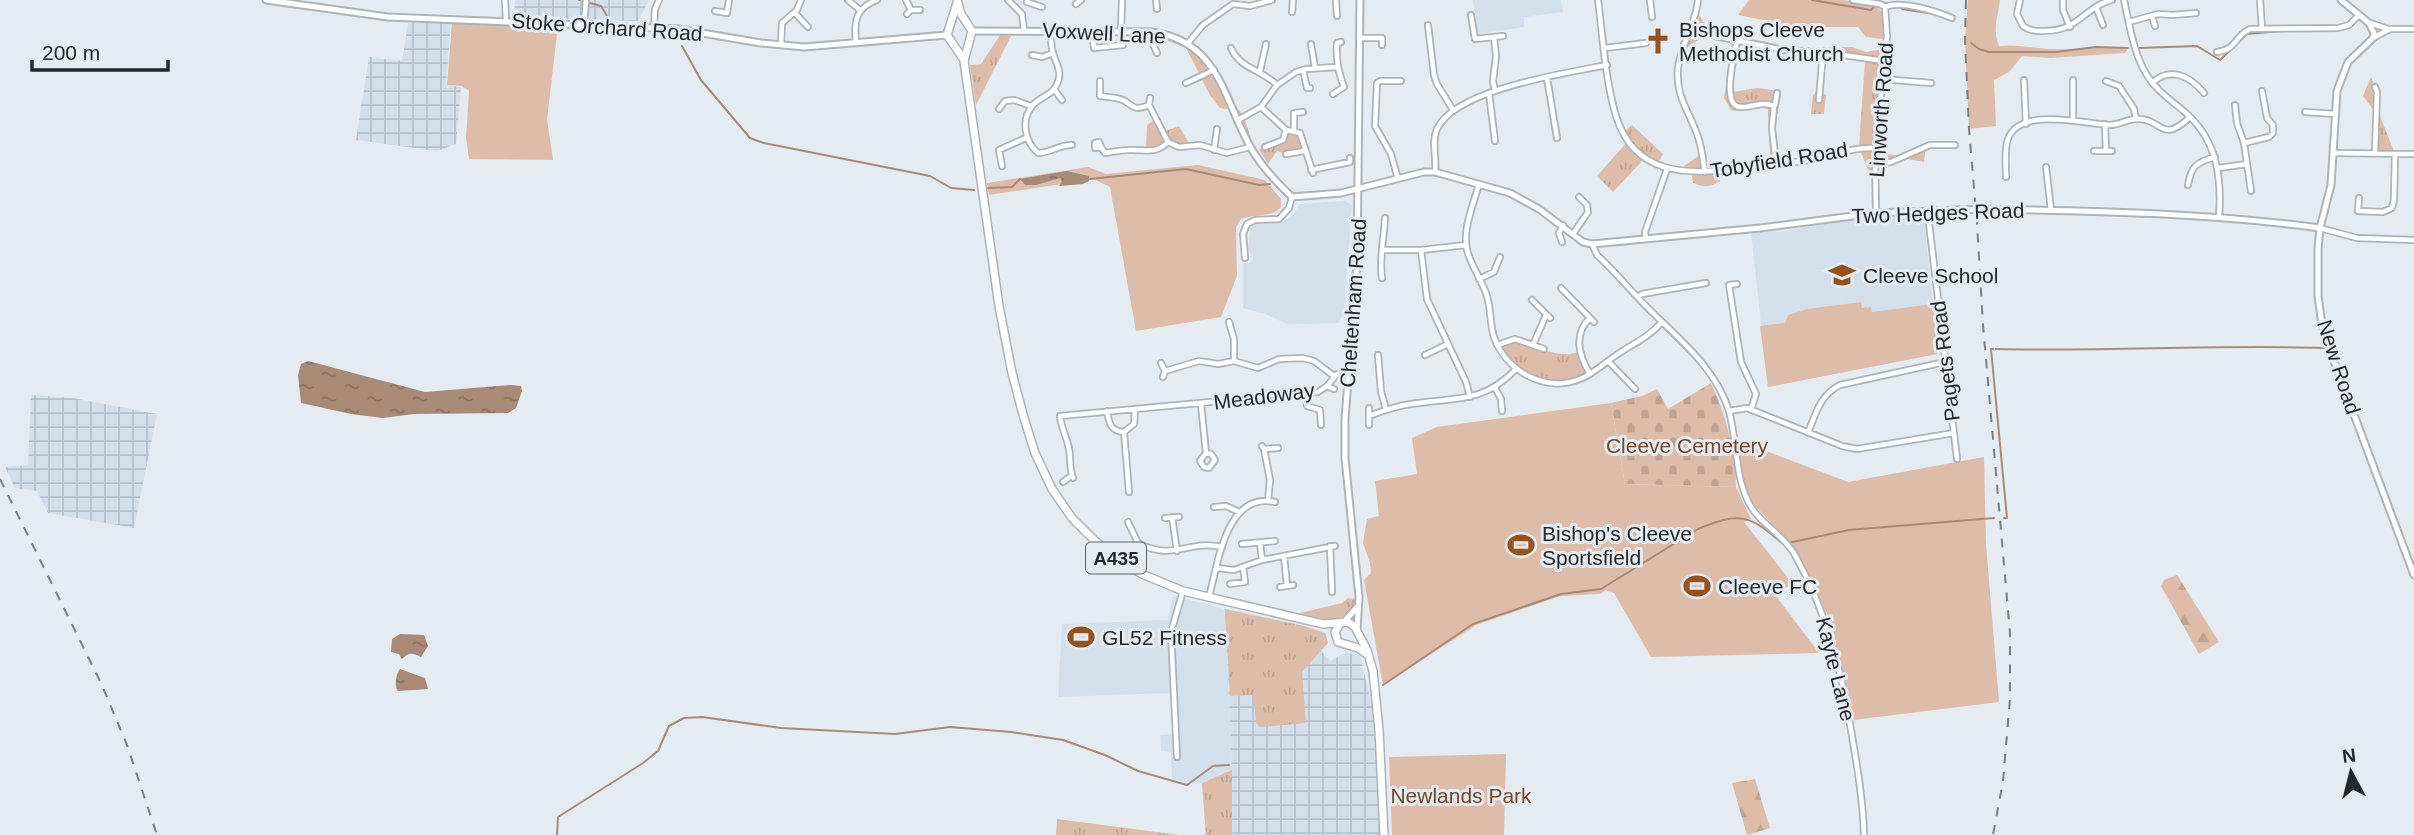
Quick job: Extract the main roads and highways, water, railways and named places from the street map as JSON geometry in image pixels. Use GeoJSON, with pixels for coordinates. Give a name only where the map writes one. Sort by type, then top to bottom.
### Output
{"type":"FeatureCollection","features":[{"type":"Feature","properties":{"kind":"main road"},"geometry":{"type":"LineString","coordinates":[[957,2],[965,23],[972,31],[969,42],[961,46],[955,45],[947,35],[957,2]]}},
{"type":"Feature","properties":{"kind":"main road"},"geometry":{"type":"LineString","coordinates":[[951,25],[956,22],[965,23]]}},
{"type":"Feature","properties":{"kind":"main road","name":"A435"},"geometry":{"type":"LineString","coordinates":[[964,61],[969,42]]}},
{"type":"Feature","properties":{"kind":"main road","name":"A435"},"geometry":{"type":"LineString","coordinates":[[955,45],[964,61],[999,306],[1012,373],[1035,453],[1052,489],[1072,518],[1095,541],[1142,574],[1183,591],[1323,624],[1343,623]]}},
{"type":"Feature","properties":{"kind":"main road"},"geometry":{"type":"LineString","coordinates":[[1335,636],[1336,628],[1343,623],[1352,624],[1369,655],[1373,671],[1384,835]]}},
{"type":"Feature","properties":{"kind":"main road"},"geometry":{"type":"LineString","coordinates":[[1323,624],[1338,642],[1358,648],[1369,655]]}},
{"type":"Feature","properties":{"kind":"main road"},"geometry":{"type":"LineString","coordinates":[[1346,645],[1356,639],[1357,631]]}},
{"type":"Feature","properties":{"kind":"water"},"geometry":{"type":"Polygon","coordinates":[[[1067,171],[1089,176],[1089,181],[1059,186],[1062,181],[1060,178],[1036,185],[1025,185],[1020,179],[1067,171]]]}},
{"type":"Feature","properties":{"kind":"water"},"geometry":{"type":"Polygon","coordinates":[[[308,361],[425,392],[511,385],[521,386],[522,391],[516,408],[508,413],[414,414],[383,418],[351,414],[301,403],[298,375],[301,364],[308,361]]]}},
{"type":"Feature","properties":{"kind":"water"},"geometry":{"type":"Polygon","coordinates":[[[400,634],[424,635],[428,646],[421,657],[411,654],[402,659],[399,654],[391,652],[392,639],[400,634]]]}},
{"type":"Feature","properties":{"kind":"water"},"geometry":{"type":"Polygon","coordinates":[[[400,669],[425,678],[428,689],[398,691],[396,680],[400,669]]]}},
{"type":"Feature","properties":{"kind":"waterway"},"geometry":{"type":"LineString","coordinates":[[1812,0],[1871,10],[1874,7]]}},
{"type":"Feature","properties":{"kind":"waterway"},"geometry":{"type":"LineString","coordinates":[[590,3],[601,6],[607,16]]}},
{"type":"Feature","properties":{"kind":"waterway"},"geometry":{"type":"LineString","coordinates":[[1902,9],[1928,13]]}},
{"type":"Feature","properties":{"kind":"waterway"},"geometry":{"type":"LineString","coordinates":[[2325,30],[2335,31]]}},
{"type":"Feature","properties":{"kind":"waterway"},"geometry":{"type":"LineString","coordinates":[[2139,48],[2197,46],[2220,60],[2247,34],[2281,31]]}},
{"type":"Feature","properties":{"kind":"waterway"},"geometry":{"type":"LineString","coordinates":[[1971,43],[1989,52],[2128,48]]}},
{"type":"Feature","properties":{"kind":"waterway"},"geometry":{"type":"LineString","coordinates":[[682,46],[701,80],[750,138],[930,176],[951,188],[974,190]]}},
{"type":"Feature","properties":{"kind":"waterway"},"geometry":{"type":"LineString","coordinates":[[1090,179],[1186,169],[1259,185],[1270,184]]}},
{"type":"Feature","properties":{"kind":"waterway"},"geometry":{"type":"LineString","coordinates":[[988,188],[1012,187],[1020,179]]}},
{"type":"Feature","properties":{"kind":"waterway"},"geometry":{"type":"LineString","coordinates":[[1996,349],[2326,348]]}},
{"type":"Feature","properties":{"kind":"waterway"},"geometry":{"type":"LineString","coordinates":[[1993,349],[2007,518],[2004,518]]}},
{"type":"Feature","properties":{"kind":"waterway"},"geometry":{"type":"LineString","coordinates":[[1383,685],[1473,624],[1561,594],[1601,589],[1712,523],[1735,518],[1744,519],[1762,527],[1783,544],[1849,530],[1994,518]]}},
{"type":"Feature","properties":{"kind":"waterway"},"geometry":{"type":"LineString","coordinates":[[557,835],[558,817],[643,763],[658,751],[669,726],[684,718],[702,717],[781,728],[895,734],[950,727],[1011,732],[1063,740],[1105,755],[1138,771],[1187,785],[1213,766],[1229,765]]}},
{"type":"Feature","properties":{"kind":"railway"},"geometry":{"type":"LineString","coordinates":[[1966,0],[1969,129],[2010,633],[2010,699],[2003,781],[1993,835]]}},
{"type":"Feature","properties":{"kind":"railway"},"geometry":{"type":"LineString","coordinates":[[0,479],[101,683],[127,745],[157,835]]}},
{"type":"Feature","properties":{"kind":"place","name":"Bishops Cleeve Methodist Church"},"geometry":{"type":"Point","coordinates":[1658,41]}},
{"type":"Feature","properties":{"kind":"place","name":"Cleeve School"},"geometry":{"type":"Point","coordinates":[1842,275]}},
{"type":"Feature","properties":{"kind":"place","name":"Bishop's Cleeve Sportsfield"},"geometry":{"type":"Point","coordinates":[1521,545]}},
{"type":"Feature","properties":{"kind":"place","name":"Cleeve FC"},"geometry":{"type":"Point","coordinates":[1697,586]}},
{"type":"Feature","properties":{"kind":"place","name":"GL52 Fitness"},"geometry":{"type":"Point","coordinates":[1081,637]}},
{"type":"Feature","properties":{"kind":"park label","name":"Cleeve Cemetery"},"geometry":{"type":"Point","coordinates":[1687,445]}},
{"type":"Feature","properties":{"kind":"park label","name":"Newlands Park"},"geometry":{"type":"Point","coordinates":[1461,795]}}]}
